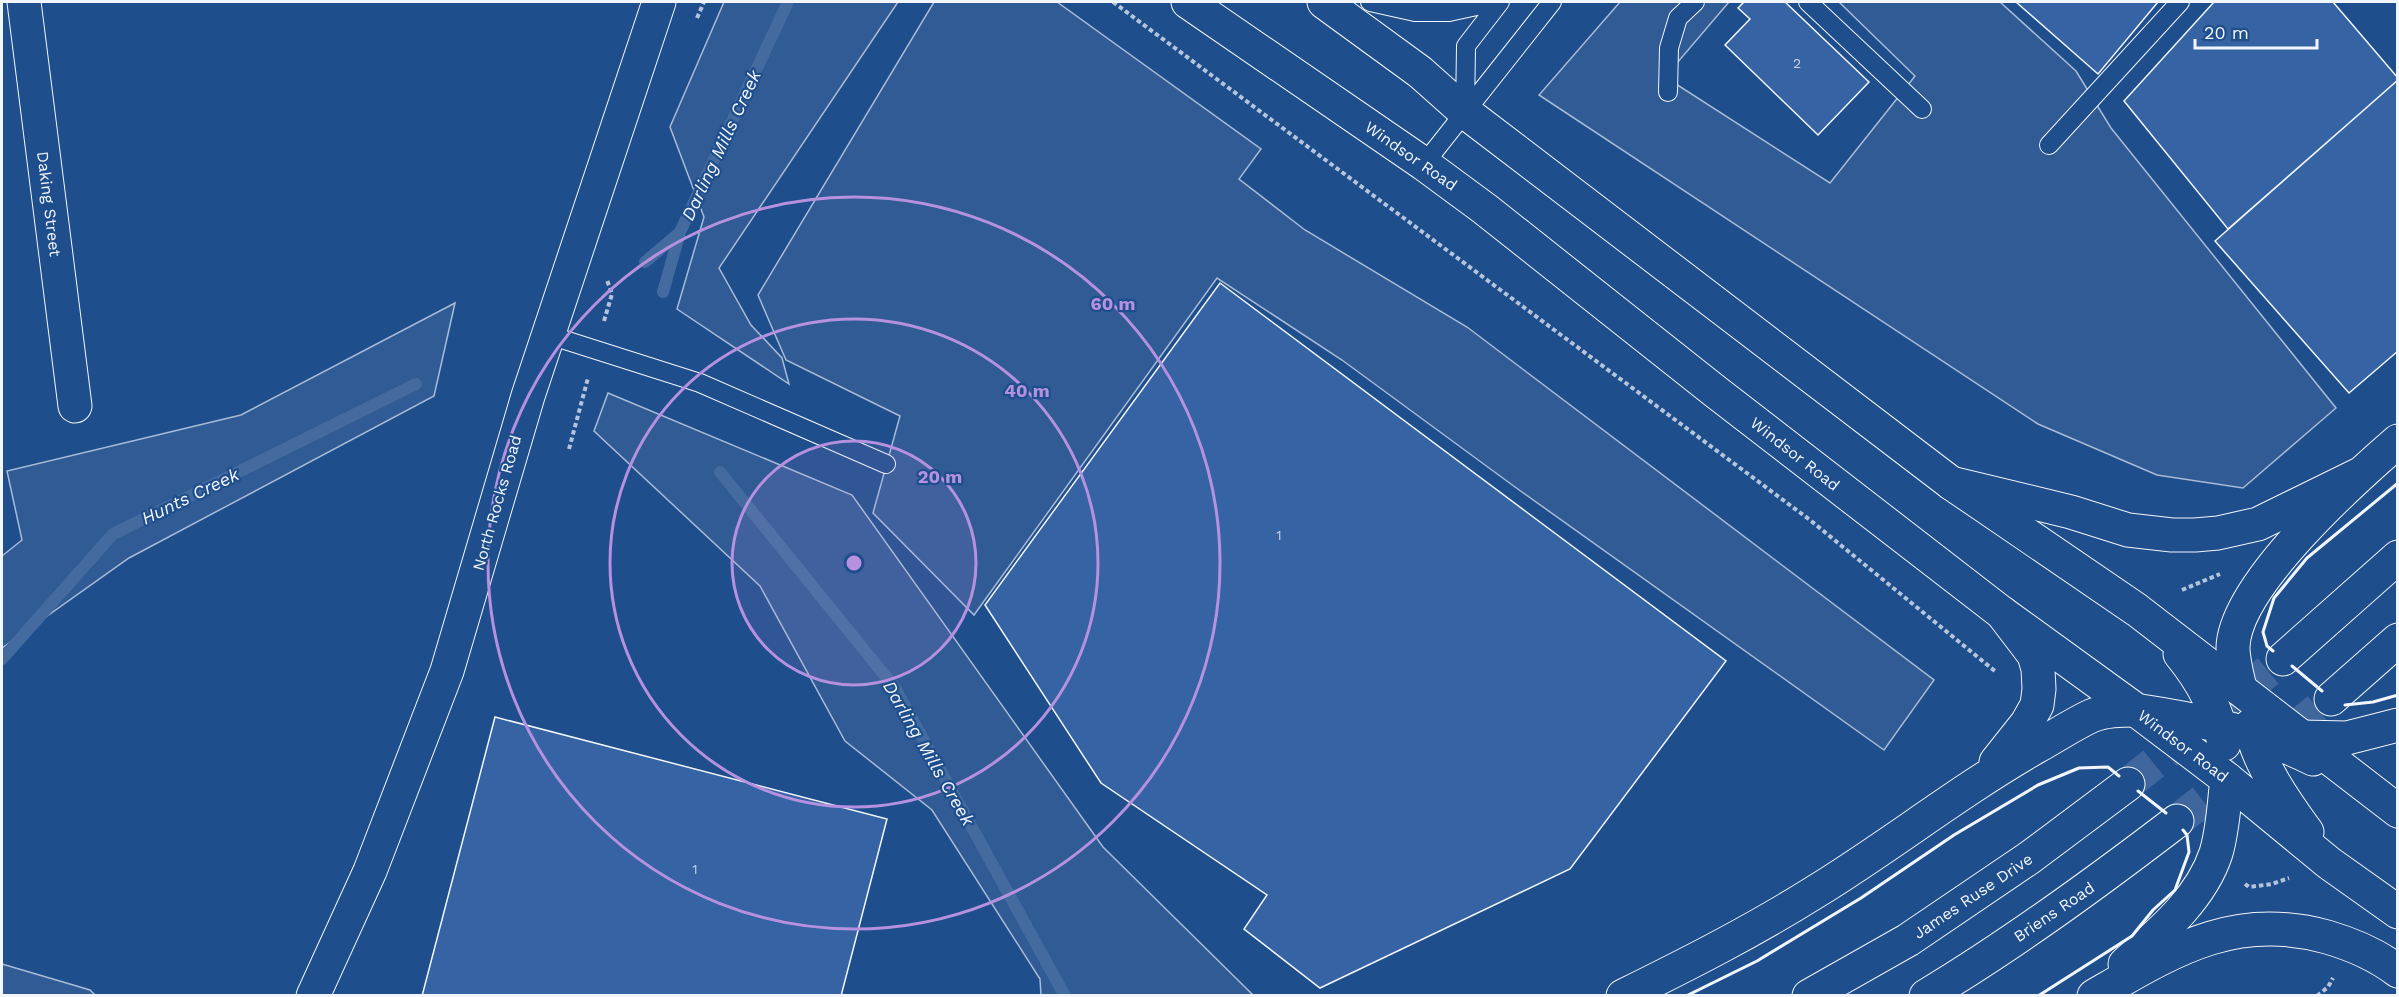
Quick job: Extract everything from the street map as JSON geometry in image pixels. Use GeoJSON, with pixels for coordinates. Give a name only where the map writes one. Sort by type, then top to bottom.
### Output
{"type":"FeatureCollection","features":[{"type":"Feature","properties":{"kind":"main road","name":"Daking Street"},"geometry":{"type":"LineString","coordinates":[[24,2],[75,406]]}},
{"type":"Feature","properties":{"kind":"main road","name":"North Rocks Road"},"geometry":{"type":"LineString","coordinates":[[313,996],[370,871],[447,671],[528,396],[659,2]]}},
{"type":"Feature","properties":{"kind":"main road","name":"Windsor Road"},"geometry":{"type":"LineString","coordinates":[[1188,2],[1424,164],[2002,613],[2136,710],[2227,779],[2329,863],[2397,912]]}},
{"type":"Feature","properties":{"kind":"main road"},"geometry":{"type":"LineString","coordinates":[[1324,2],[1420,72],[1465,112],[1951,483],[2117,596],[2240,687],[2397,811]]}},
{"type":"Feature","properties":{"kind":"main road"},"geometry":{"type":"LineString","coordinates":[[2092,996],[2189,902],[2216,853],[2227,779],[2225,750],[2235,725],[2240,687],[2233,646],[2246,607],[2286,548],[2360,474],[2397,441]]}},
{"type":"Feature","properties":{"kind":"main road"},"geometry":{"type":"LineString","coordinates":[[1951,483],[2071,512],[2128,530],[2194,535],[2218,533],[2258,524],[2360,474]]}},
{"type":"Feature","properties":{"kind":"main road"},"geometry":{"type":"LineString","coordinates":[[2283,659],[2397,557]]}},
{"type":"Feature","properties":{"kind":"main road"},"geometry":{"type":"LineString","coordinates":[[1984,777],[2027,723],[2037,705],[2038,669],[2034,654],[2002,613]]}},
{"type":"Feature","properties":{"kind":"main road"},"geometry":{"type":"LineString","coordinates":[[2156,625],[2235,725],[2329,863]]}},
{"type":"Feature","properties":{"kind":"main road"},"geometry":{"type":"LineString","coordinates":[[2331,699],[2397,640]]}},
{"type":"Feature","properties":{"kind":"main road"},"geometry":{"type":"LineString","coordinates":[[2093,680],[2235,725],[2297,751],[2359,782]]}},
{"type":"Feature","properties":{"kind":"main road"},"geometry":{"type":"LineString","coordinates":[[1623,996],[1704,955],[1814,893],[1896,840],[1984,777],[2093,715],[2136,710],[2301,737],[2347,738],[2397,725]]}},
{"type":"Feature","properties":{"kind":"main road","name":"James Ruse Drive"},"geometry":{"type":"LineString","coordinates":[[1809,996],[1908,940],[2029,858],[2128,784]]}},
{"type":"Feature","properties":{"kind":"main road","name":"Briens Road"},"geometry":{"type":"LineString","coordinates":[[1926,996],[1977,965],[2094,885],[2177,821]]}},
{"type":"Feature","properties":{"kind":"main road"},"geometry":{"type":"LineString","coordinates":[[2092,996],[2145,966],[2200,940],[2249,928],[2300,930],[2342,941],[2386,962],[2397,970]]}},
{"type":"Feature","properties":{"kind":"lane"},"geometry":{"type":"LineString","coordinates":[[1370,2],[1415,12],[1449,12],[1495,2]]}},
{"type":"Feature","properties":{"kind":"lane"},"geometry":{"type":"LineString","coordinates":[[1465,112],[1466,46],[1500,2]]}},
{"type":"Feature","properties":{"kind":"lane"},"geometry":{"type":"LineString","coordinates":[[1424,164],[1552,2]]}},
{"type":"Feature","properties":{"kind":"lane"},"geometry":{"type":"LineString","coordinates":[[1668,92],[1670,48],[1678,18],[1695,2]]}},
{"type":"Feature","properties":{"kind":"lane"},"geometry":{"type":"LineString","coordinates":[[1808,2],[1922,109]]}},
{"type":"Feature","properties":{"kind":"lane"},"geometry":{"type":"LineString","coordinates":[[2049,145],[2180,2]]}},
{"type":"Feature","properties":{"kind":"lane"},"geometry":{"type":"LineString","coordinates":[[549,334],[699,383],[886,464]]}},
{"type":"Feature","properties":{"kind":"path"},"geometry":{"type":"LineString","coordinates":[[1113,2],[1810,520],[2037,705]]}},
{"type":"Feature","properties":{"kind":"path"},"geometry":{"type":"LineString","coordinates":[[2182,590],[2220,574]]}},
{"type":"Feature","properties":{"kind":"path"},"geometry":{"type":"LineString","coordinates":[[2216,853],[2249,887],[2272,884],[2329,863]]}},
{"type":"Feature","properties":{"kind":"path"},"geometry":{"type":"LineString","coordinates":[[2317,996],[2328,987],[2333,977]]}},
{"type":"Feature","properties":{"kind":"shaded area"},"geometry":{"type":"Polygon","coordinates":[[[724,2],[898,2],[719,268],[751,325],[782,358],[789,384],[677,309],[704,217],[670,127],[724,2]]]}},
{"type":"Feature","properties":{"kind":"shaded area"},"geometry":{"type":"Polygon","coordinates":[[[934,2],[1057,2],[1261,149],[1239,179],[1305,230],[1467,327],[1934,680],[1884,750],[1515,487],[1342,360],[1217,278],[974,615],[873,513],[900,416],[786,360],[758,295],[934,2]]]}},
{"type":"Feature","properties":{"kind":"shaded area"},"geometry":{"type":"Polygon","coordinates":[[[1620,2],[1729,2],[1665,77],[1830,183],[1915,76],[1839,2],[2000,2],[2076,71],[2111,128],[2336,408],[2243,488],[2157,475],[2038,424],[1539,95],[1620,2]]]}},
{"type":"Feature","properties":{"kind":"shaded area"},"geometry":{"type":"Polygon","coordinates":[[[455,303],[434,396],[129,558],[2,648],[2,556],[22,540],[7,471],[241,415],[455,303]]]}},
{"type":"Feature","properties":{"kind":"shaded area"},"geometry":{"type":"Polygon","coordinates":[[[608,393],[852,495],[1103,847],[1253,995],[1041,995],[1040,979],[932,810],[845,741],[760,586],[594,431],[608,393]]]}},
{"type":"Feature","properties":{"kind":"shaded area"},"geometry":{"type":"Polygon","coordinates":[[[2,964],[90,990],[95,995],[2,995],[2,964]]]}},
{"type":"Feature","properties":{"kind":"building"},"geometry":{"type":"Polygon","coordinates":[[[1744,2],[1785,2],[1869,82],[1818,135],[1725,45],[1750,19],[1738,8],[1744,2]]]}},
{"type":"Feature","properties":{"kind":"building"},"geometry":{"type":"Polygon","coordinates":[[[2016,2],[2158,2],[2098,74],[2016,2]]]}},
{"type":"Feature","properties":{"kind":"building"},"geometry":{"type":"Polygon","coordinates":[[[2214,2],[2333,2],[2398,78],[2228,229],[2124,101],[2214,2]]]}},
{"type":"Feature","properties":{"kind":"building"},"geometry":{"type":"Polygon","coordinates":[[[2398,80],[2398,351],[2349,393],[2215,241],[2398,80]]]}},
{"type":"Feature","properties":{"kind":"building"},"geometry":{"type":"Polygon","coordinates":[[[1220,283],[1726,661],[1570,869],[1320,988],[1244,929],[1267,895],[1101,783],[985,605],[1220,283]]]}},
{"type":"Feature","properties":{"kind":"building"},"geometry":{"type":"Polygon","coordinates":[[[495,717],[887,819],[841,996],[422,996],[495,717]]]}},
{"type":"Feature","properties":{"kind":"waterway","name":"Darling Mills Creek"},"geometry":{"type":"LineString","coordinates":[[663,292],[680,232],[788,2]]}},
{"type":"Feature","properties":{"kind":"waterway","name":"Hunts Creek"},"geometry":{"type":"LineString","coordinates":[[645,262],[679,233]]}},
{"type":"Feature","properties":{"kind":"waterway","name":"Hunts Creek"},"geometry":{"type":"LineString","coordinates":[[2,659],[113,534],[416,384]]}},
{"type":"Feature","properties":{"kind":"waterway","name":"Darling Mills Creek"},"geometry":{"type":"LineString","coordinates":[[720,472],[895,688],[1065,996]]}},
{"type":"Feature","properties":{"kind":"tunnel"},"geometry":{"type":"LineString","coordinates":[[2128,784],[2283,659]]}},
{"type":"Feature","properties":{"kind":"tunnel"},"geometry":{"type":"LineString","coordinates":[[2177,821],[2331,699]]}},
{"type":"Feature","properties":{"kind":"wall"},"geometry":{"type":"LineString","coordinates":[[2273,651],[2267,646],[2263,632],[2274,598],[2307,558],[2398,483]]}},
{"type":"Feature","properties":{"kind":"wall"},"geometry":{"type":"LineString","coordinates":[[2292,666],[2322,691]]}},
{"type":"Feature","properties":{"kind":"wall"},"geometry":{"type":"LineString","coordinates":[[2345,705],[2373,702],[2398,695]]}},
{"type":"Feature","properties":{"kind":"wall"},"geometry":{"type":"LineString","coordinates":[[1686,996],[1757,961],[1861,898],[1954,835],[2038,785],[2079,768],[2108,767],[2119,776]]}},
{"type":"Feature","properties":{"kind":"wall"},"geometry":{"type":"LineString","coordinates":[[2138,791],[2166,813]]}},
{"type":"Feature","properties":{"kind":"wall"},"geometry":{"type":"LineString","coordinates":[[2038,996],[2132,936],[2153,910],[2175,890],[2189,852],[2187,835],[2183,830]]}}]}
